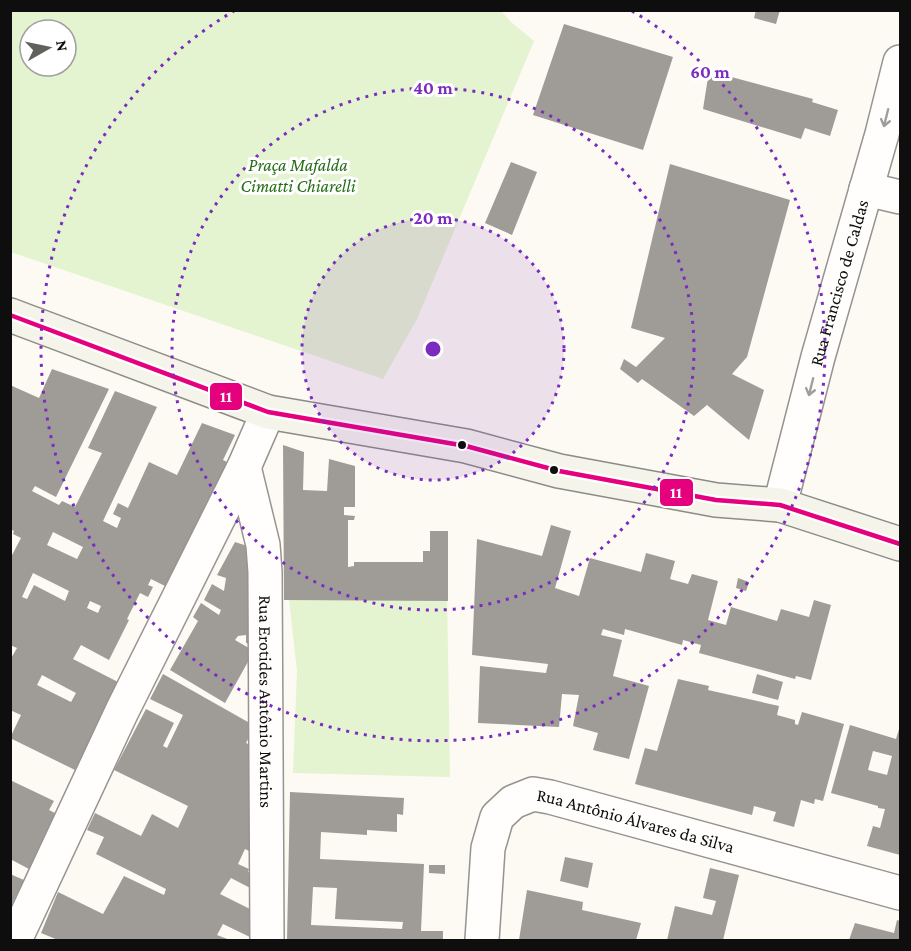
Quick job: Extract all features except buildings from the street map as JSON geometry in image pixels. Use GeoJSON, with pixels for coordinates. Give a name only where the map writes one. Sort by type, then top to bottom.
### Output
{"type":"FeatureCollection","features":[{"type":"Feature","properties":{"kind":"street","name":"Rua Francisco de Caldas"},"geometry":{"type":"LineString","coordinates":[[780,505],[818,357],[900,62]]}},
{"type":"Feature","properties":{"kind":"street"},"geometry":{"type":"LineString","coordinates":[[866,189],[900,197]]}},
{"type":"Feature","properties":{"kind":"street"},"geometry":{"type":"LineString","coordinates":[[10,315],[268,412],[466,446],[559,471],[716,500],[780,505],[900,544]]}},
{"type":"Feature","properties":{"kind":"street"},"geometry":{"type":"LineString","coordinates":[[15,940],[122,711],[268,412]]}},
{"type":"Feature","properties":{"kind":"street","name":"Rua Erotides Antônio Martins"},"geometry":{"type":"LineString","coordinates":[[243,467],[263,545],[265,572],[267,940]]}},
{"type":"Feature","properties":{"kind":"street","name":"Rua Antônio Álvares da Silva"},"geometry":{"type":"LineString","coordinates":[[482,940],[488,848],[497,817],[513,802],[533,794],[900,893]]}},
{"type":"Feature","properties":{"kind":"green space","name":"Praça Mafalda Cimatti Chiarelli"},"geometry":{"type":"Polygon","coordinates":[[[11,10],[501,11],[534,41],[417,319],[383,379],[11,252],[11,10]]]}},
{"type":"Feature","properties":{"kind":"green space"},"geometry":{"type":"Polygon","coordinates":[[[288,590],[447,594],[450,777],[293,773],[297,671],[288,590]]]}},
{"type":"Feature","properties":{"kind":"transit line","name":"11"},"geometry":{"type":"LineString","coordinates":[[10,315],[268,412],[466,446],[559,471],[716,500],[780,505],[900,544]]}}]}
